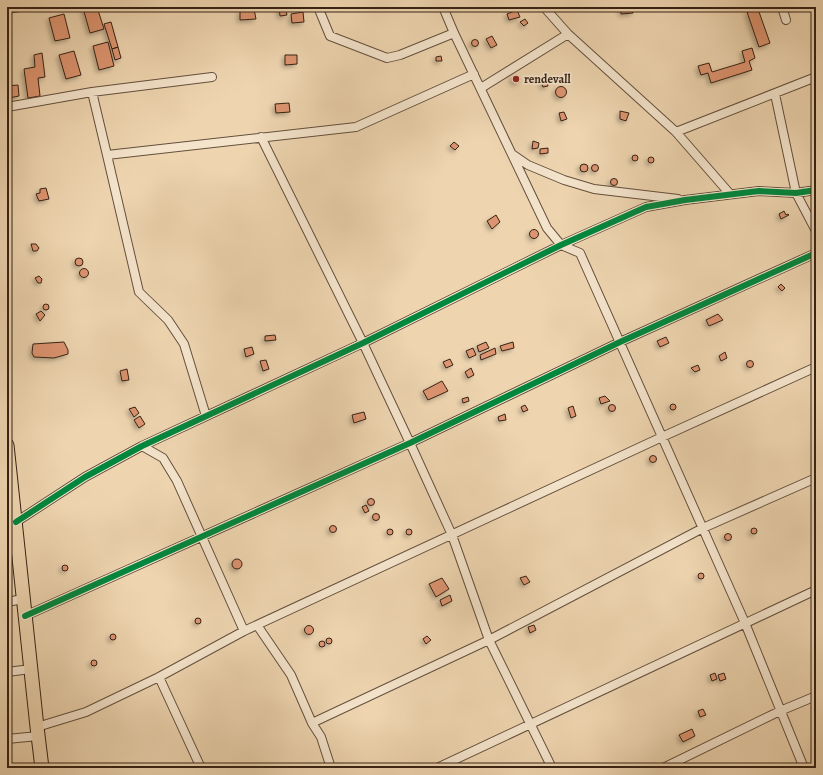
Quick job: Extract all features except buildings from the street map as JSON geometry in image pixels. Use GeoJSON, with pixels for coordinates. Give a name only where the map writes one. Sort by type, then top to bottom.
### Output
{"type":"FeatureCollection","features":[{"type":"Feature","properties":{"kind":"main road"},"geometry":{"type":"LineString","coordinates":[[7,445],[16,522],[12,538],[23,599],[42,768]]}},
{"type":"Feature","properties":{"kind":"street"},"geometry":{"type":"LineString","coordinates":[[7,9],[19,7]]}},
{"type":"Feature","properties":{"kind":"street"},"geometry":{"type":"LineString","coordinates":[[318,7],[330,36],[387,58],[454,33]]}},
{"type":"Feature","properties":{"kind":"street"},"geometry":{"type":"LineString","coordinates":[[443,7],[547,228],[561,245],[580,253],[745,623],[804,768]]}},
{"type":"Feature","properties":{"kind":"street"},"geometry":{"type":"LineString","coordinates":[[544,7],[568,34],[676,132],[730,194]]}},
{"type":"Feature","properties":{"kind":"street"},"geometry":{"type":"LineString","coordinates":[[782,7],[786,20]]}},
{"type":"Feature","properties":{"kind":"street"},"geometry":{"type":"LineString","coordinates":[[481,88],[568,34]]}},
{"type":"Feature","properties":{"kind":"street"},"geometry":{"type":"LineString","coordinates":[[107,155],[356,127],[474,74]]}},
{"type":"Feature","properties":{"kind":"street"},"geometry":{"type":"LineString","coordinates":[[7,107],[92,92],[212,77]]}},
{"type":"Feature","properties":{"kind":"street"},"geometry":{"type":"LineString","coordinates":[[676,132],[816,77]]}},
{"type":"Feature","properties":{"kind":"street"},"geometry":{"type":"LineString","coordinates":[[92,92],[139,292],[168,320],[184,344],[206,416]]}},
{"type":"Feature","properties":{"kind":"street"},"geometry":{"type":"LineString","coordinates":[[775,94],[796,193],[816,231]]}},
{"type":"Feature","properties":{"kind":"street"},"geometry":{"type":"LineString","coordinates":[[261,137],[363,343],[410,443],[452,535],[489,640],[552,768]]}},
{"type":"Feature","properties":{"kind":"street"},"geometry":{"type":"LineString","coordinates":[[511,154],[528,166],[564,180],[594,189],[685,200]]}},
{"type":"Feature","properties":{"kind":"street"},"geometry":{"type":"LineString","coordinates":[[16,522],[85,477],[142,446],[363,343],[561,245],[646,207],[759,190],[796,193],[816,190]]}},
{"type":"Feature","properties":{"kind":"street"},"geometry":{"type":"LineString","coordinates":[[25,616],[410,443],[620,342],[816,253]]}},
{"type":"Feature","properties":{"kind":"street"},"geometry":{"type":"LineString","coordinates":[[7,739],[38,732],[86,712],[159,677],[244,631],[816,367]]}},
{"type":"Feature","properties":{"kind":"street"},"geometry":{"type":"LineString","coordinates":[[142,446],[163,458],[177,481],[244,631]]}},
{"type":"Feature","properties":{"kind":"street"},"geometry":{"type":"LineString","coordinates":[[312,723],[489,640],[703,528],[816,478]]}},
{"type":"Feature","properties":{"kind":"street"},"geometry":{"type":"LineString","coordinates":[[438,768],[816,590]]}},
{"type":"Feature","properties":{"kind":"street"},"geometry":{"type":"LineString","coordinates":[[7,602],[23,599]]}},
{"type":"Feature","properties":{"kind":"street"},"geometry":{"type":"LineString","coordinates":[[257,625],[291,675],[312,723],[321,737],[331,768]]}},
{"type":"Feature","properties":{"kind":"street"},"geometry":{"type":"LineString","coordinates":[[7,672],[31,669]]}},
{"type":"Feature","properties":{"kind":"street"},"geometry":{"type":"LineString","coordinates":[[159,677],[201,768]]}},
{"type":"Feature","properties":{"kind":"street"},"geometry":{"type":"LineString","coordinates":[[663,768],[780,711],[816,696]]}},
{"type":"Feature","properties":{"kind":"cycle path"},"geometry":{"type":"LineString","coordinates":[[16,522],[85,477],[142,446],[363,343],[561,245],[646,207],[685,200],[759,191],[796,193],[816,190]]}},
{"type":"Feature","properties":{"kind":"cycle path"},"geometry":{"type":"LineString","coordinates":[[25,616],[410,443],[620,342],[816,253]]}},
{"type":"Feature","properties":{"kind":"place","name":"rendevall"},"geometry":{"type":"Point","coordinates":[516,79]}}]}
